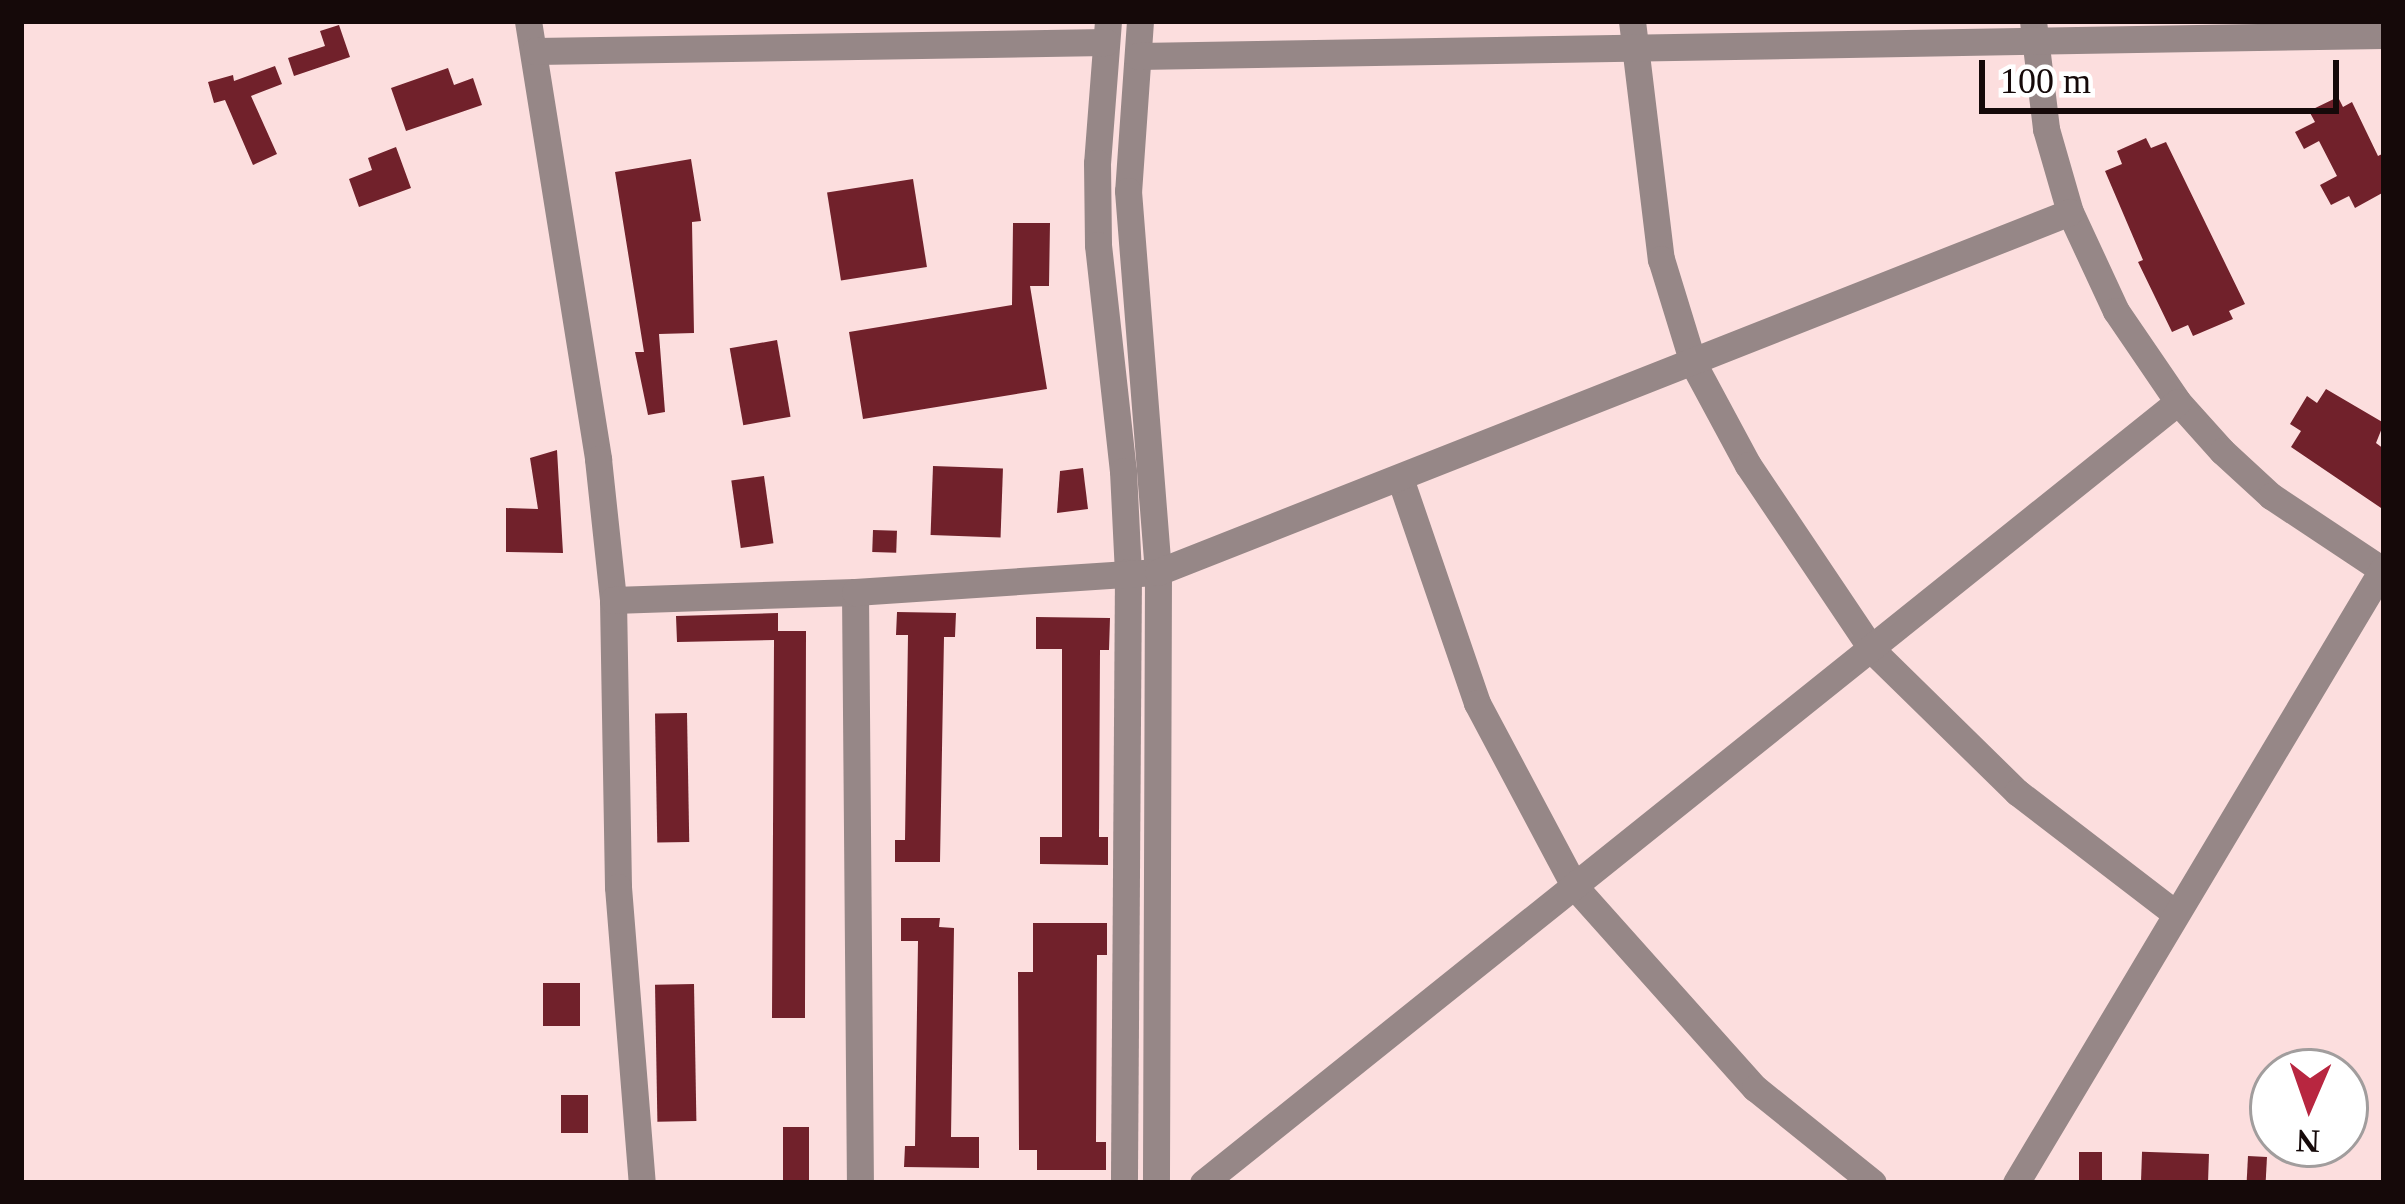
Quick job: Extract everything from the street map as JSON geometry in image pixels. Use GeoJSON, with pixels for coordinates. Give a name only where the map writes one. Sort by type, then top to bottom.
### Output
{"type":"FeatureCollection","features":[{"type":"Feature","properties":{"kind":"street"},"geometry":{"type":"LineString","coordinates":[[528,21],[598,460],[613,600],[619,887],[642,1183]]}},
{"type":"Feature","properties":{"kind":"street"},"geometry":{"type":"LineString","coordinates":[[1139,21],[1128,191],[1130,259],[1154,475],[1158,572],[1156,1183]]}},
{"type":"Feature","properties":{"kind":"street"},"geometry":{"type":"LineString","coordinates":[[536,51],[1107,31],[1097,163],[1098,245],[1124,471],[1128,572],[1124,1183]]}},
{"type":"Feature","properties":{"kind":"street"},"geometry":{"type":"LineString","coordinates":[[2017,1183],[2383,570],[2271,496],[2178,402],[2116,311],[2070,212],[2046,129],[2033,33]]}},
{"type":"Feature","properties":{"kind":"street"},"geometry":{"type":"LineString","coordinates":[[1138,56],[1634,34],[2384,35]]}},
{"type":"Feature","properties":{"kind":"street"},"geometry":{"type":"LineString","coordinates":[[1634,34],[1661,259],[1694,363],[1748,465],[1873,652],[2018,793],[2176,914]]}},
{"type":"Feature","properties":{"kind":"street"},"geometry":{"type":"LineString","coordinates":[[613,600],[855,592],[1158,572],[2070,212]]}},
{"type":"Feature","properties":{"kind":"street"},"geometry":{"type":"LineString","coordinates":[[1203,1183],[1873,652],[2178,402]]}},
{"type":"Feature","properties":{"kind":"street"},"geometry":{"type":"LineString","coordinates":[[1400,478],[1477,703],[1575,887],[1755,1088],[1874,1183]]}},
{"type":"Feature","properties":{"kind":"street"},"geometry":{"type":"LineString","coordinates":[[855,592],[860,1183]]}},
{"type":"Feature","properties":{"kind":"building"},"geometry":{"type":"Polygon","coordinates":[[[339,25],[350,57],[294,76],[288,58],[325,46],[320,31],[339,25]]]}},
{"type":"Feature","properties":{"kind":"building"},"geometry":{"type":"Polygon","coordinates":[[[275,66],[282,84],[251,96],[277,154],[253,165],[225,100],[214,103],[208,82],[233,75],[234,81],[275,66]]]}},
{"type":"Feature","properties":{"kind":"building"},"geometry":{"type":"Polygon","coordinates":[[[448,68],[454,85],[473,78],[482,105],[406,131],[391,88],[448,68]]]}},
{"type":"Feature","properties":{"kind":"building"},"geometry":{"type":"Polygon","coordinates":[[[2338,97],[2343,107],[2352,102],[2378,156],[2384,153],[2384,192],[2355,208],[2349,196],[2331,205],[2320,185],[2337,176],[2319,141],[2304,149],[2295,132],[2315,122],[2309,111],[2338,97]]]}},
{"type":"Feature","properties":{"kind":"building"},"geometry":{"type":"Polygon","coordinates":[[[2146,138],[2151,148],[2166,142],[2245,304],[2229,311],[2233,319],[2193,336],[2188,325],[2172,332],[2138,262],[2143,260],[2105,171],[2122,164],[2117,151],[2146,138]]]}},
{"type":"Feature","properties":{"kind":"building"},"geometry":{"type":"Polygon","coordinates":[[[396,147],[411,188],[359,207],[349,179],[372,170],[368,158],[396,147]]]}},
{"type":"Feature","properties":{"kind":"building"},"geometry":{"type":"Polygon","coordinates":[[[691,159],[701,221],[692,222],[694,333],[659,334],[665,412],[648,415],[635,352],[644,352],[615,172],[691,159]]]}},
{"type":"Feature","properties":{"kind":"building"},"geometry":{"type":"Polygon","coordinates":[[[913,179],[927,267],[841,281],[827,193],[913,179]]]}},
{"type":"Feature","properties":{"kind":"building"},"geometry":{"type":"Polygon","coordinates":[[[1013,223],[1050,223],[1049,286],[1030,286],[1047,389],[863,419],[849,332],[1012,305],[1013,223]]]}},
{"type":"Feature","properties":{"kind":"building"},"geometry":{"type":"Polygon","coordinates":[[[777,340],[791,417],[743,425],[730,348],[777,340]]]}},
{"type":"Feature","properties":{"kind":"building"},"geometry":{"type":"Polygon","coordinates":[[[2326,389],[2384,423],[2376,443],[2384,449],[2384,510],[2291,447],[2301,431],[2290,424],[2307,396],[2317,403],[2326,389]]]}},
{"type":"Feature","properties":{"kind":"building"},"geometry":{"type":"Polygon","coordinates":[[[557,450],[563,553],[506,552],[506,508],[538,509],[530,458],[557,450]]]}},
{"type":"Feature","properties":{"kind":"building"},"geometry":{"type":"Polygon","coordinates":[[[933,466],[1003,468],[1001,537],[931,535],[933,466]]]}},
{"type":"Feature","properties":{"kind":"building"},"geometry":{"type":"Polygon","coordinates":[[[1083,468],[1088,509],[1057,513],[1060,471],[1083,468]]]}},
{"type":"Feature","properties":{"kind":"building"},"geometry":{"type":"Polygon","coordinates":[[[764,476],[773,543],[741,548],[731,481],[764,476]]]}},
{"type":"Feature","properties":{"kind":"building"},"geometry":{"type":"Polygon","coordinates":[[[873,530],[897,531],[896,553],[872,552],[873,530]]]}},
{"type":"Feature","properties":{"kind":"building"},"geometry":{"type":"Polygon","coordinates":[[[897,612],[956,613],[955,637],[944,637],[940,862],[895,862],[895,840],[905,840],[908,635],[896,635],[897,612]]]}},
{"type":"Feature","properties":{"kind":"building"},"geometry":{"type":"Polygon","coordinates":[[[778,613],[778,631],[806,631],[805,1018],[772,1018],[774,640],[677,642],[676,616],[778,613]]]}},
{"type":"Feature","properties":{"kind":"building"},"geometry":{"type":"Polygon","coordinates":[[[1036,617],[1110,618],[1109,650],[1100,650],[1099,837],[1108,837],[1108,865],[1040,864],[1040,837],[1062,837],[1062,649],[1036,649],[1036,617]]]}},
{"type":"Feature","properties":{"kind":"building"},"geometry":{"type":"Polygon","coordinates":[[[687,713],[689,842],[657,843],[655,714],[687,713]]]}},
{"type":"Feature","properties":{"kind":"building"},"geometry":{"type":"Polygon","coordinates":[[[901,918],[940,918],[939,927],[954,928],[951,1137],[979,1137],[979,1168],[904,1167],[905,1146],[915,1146],[918,941],[901,941],[901,918]]]}},
{"type":"Feature","properties":{"kind":"building"},"geometry":{"type":"Polygon","coordinates":[[[1033,923],[1107,923],[1107,955],[1097,955],[1096,1142],[1106,1142],[1106,1170],[1037,1170],[1037,1150],[1019,1150],[1018,972],[1033,972],[1033,923]]]}},
{"type":"Feature","properties":{"kind":"building"},"geometry":{"type":"Polygon","coordinates":[[[543,983],[580,983],[580,1026],[543,1026],[543,983]]]}},
{"type":"Feature","properties":{"kind":"building"},"geometry":{"type":"Polygon","coordinates":[[[694,984],[696,1121],[657,1122],[655,985],[694,984]]]}},
{"type":"Feature","properties":{"kind":"building"},"geometry":{"type":"Polygon","coordinates":[[[561,1095],[588,1095],[588,1133],[561,1133],[561,1095]]]}},
{"type":"Feature","properties":{"kind":"building"},"geometry":{"type":"Polygon","coordinates":[[[783,1127],[809,1127],[809,1183],[783,1183],[783,1127]]]}},
{"type":"Feature","properties":{"kind":"building"},"geometry":{"type":"Polygon","coordinates":[[[2079,1152],[2102,1152],[2102,1183],[2079,1183],[2079,1152]]]}},
{"type":"Feature","properties":{"kind":"building"},"geometry":{"type":"Polygon","coordinates":[[[2142,1152],[2209,1154],[2208,1183],[2141,1181],[2142,1152]]]}},
{"type":"Feature","properties":{"kind":"building"},"geometry":{"type":"Polygon","coordinates":[[[2248,1156],[2249,1168],[2266,1168],[2266,1183],[2247,1183],[2248,1156]]]}}]}
